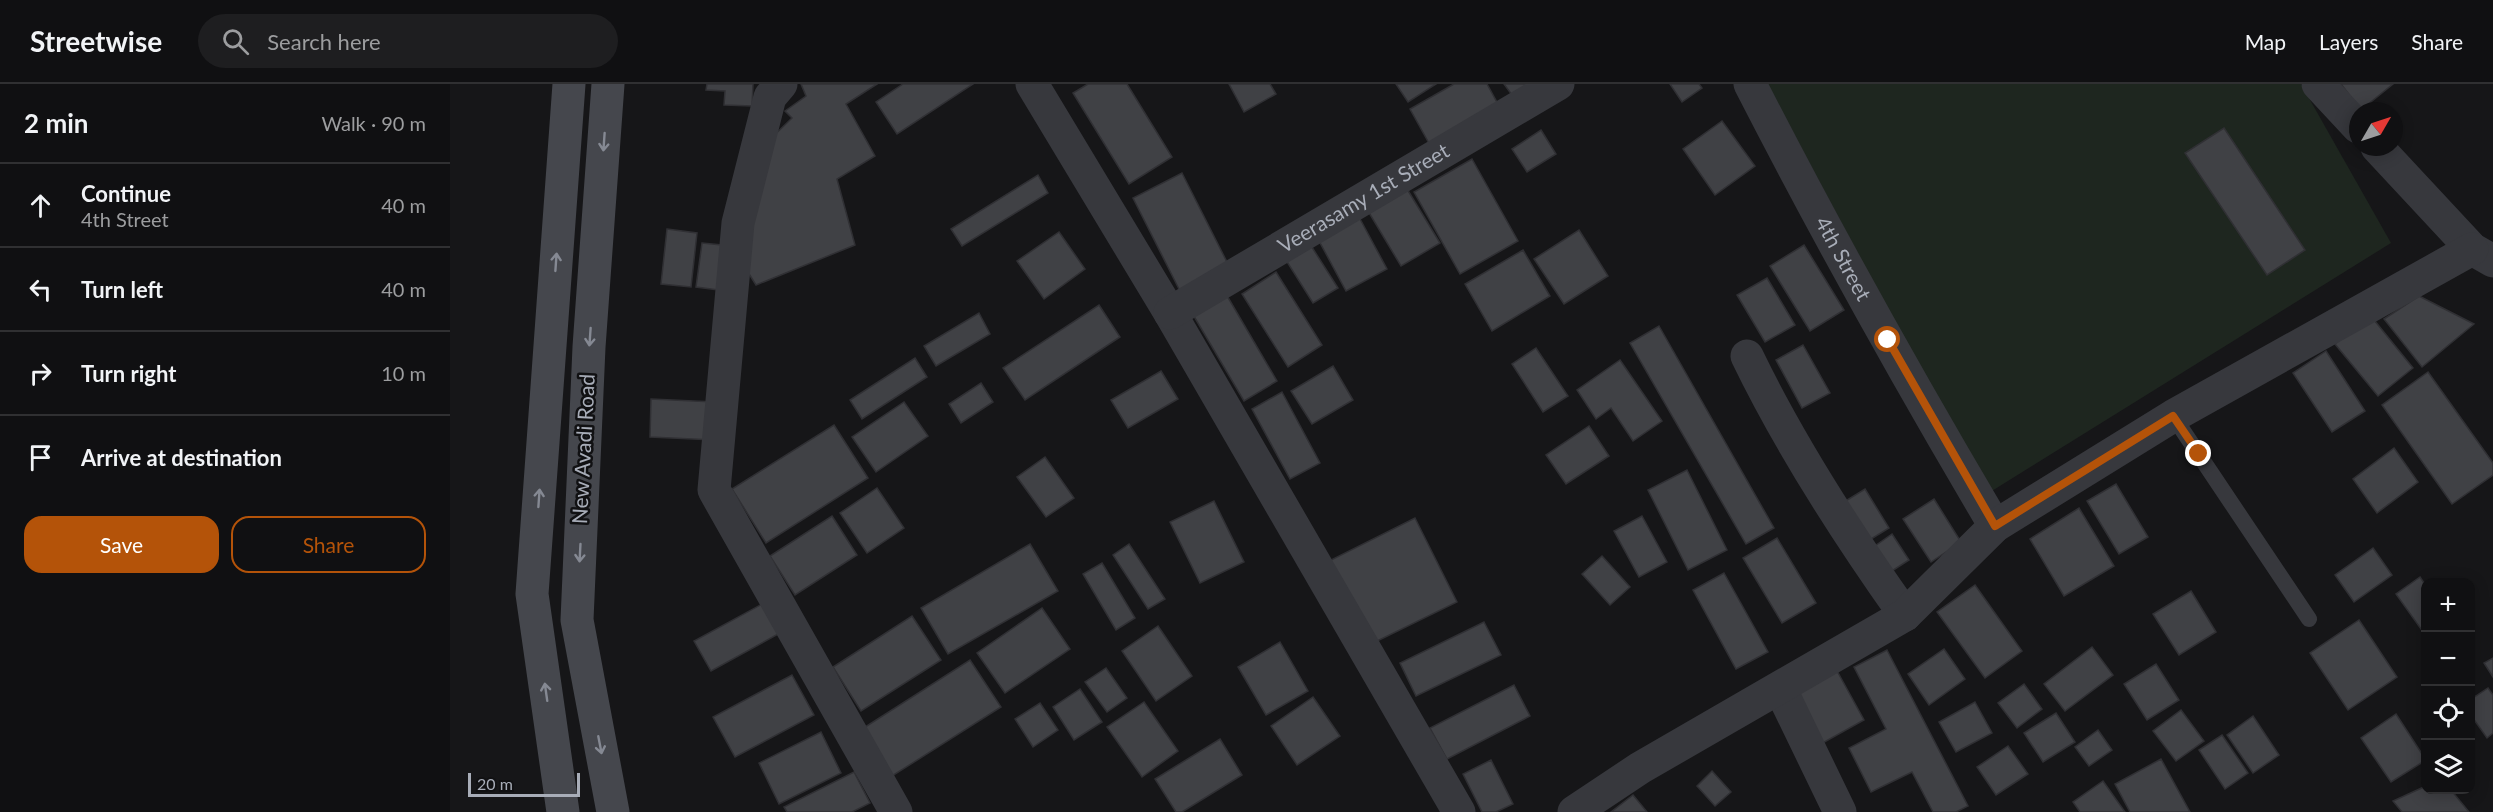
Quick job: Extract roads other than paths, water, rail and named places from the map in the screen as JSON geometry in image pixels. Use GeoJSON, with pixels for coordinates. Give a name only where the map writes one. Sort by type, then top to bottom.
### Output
{"type":"FeatureCollection","features":[{"type":"Feature","properties":{"kind":"main road","name":"New Avadi Road"},"geometry":{"type":"LineString","coordinates":[[564,812],[532,594],[569,84]]}},
{"type":"Feature","properties":{"kind":"main road","name":"New Avadi Road"},"geometry":{"type":"LineString","coordinates":[[608,84],[589,347],[577,620],[613,812]]}},
{"type":"Feature","properties":{"kind":"street"},"geometry":{"type":"LineString","coordinates":[[781,84],[770,97],[738,223],[714,490],[896,812]]}},
{"type":"Feature","properties":{"kind":"street","name":"Veerasamy 1st Street"},"geometry":{"type":"LineString","coordinates":[[1170,313],[1558,84]]}},
{"type":"Feature","properties":{"kind":"street","name":"4th Street"},"geometry":{"type":"LineString","coordinates":[[1750,84],[1800,181],[1946,444],[1995,526]]}},
{"type":"Feature","properties":{"kind":"street"},"geometry":{"type":"LineString","coordinates":[[2318,84],[2349,117]]}},
{"type":"Feature","properties":{"kind":"street"},"geometry":{"type":"LineString","coordinates":[[1042,88],[1460,812]]}},
{"type":"Feature","properties":{"kind":"street"},"geometry":{"type":"LineString","coordinates":[[1574,812],[1640,768],[1905,615],[1995,526],[2173,416],[2482,255],[2386,156]]}},
{"type":"Feature","properties":{"kind":"street"},"geometry":{"type":"LineString","coordinates":[[1747,356],[1843,528],[1905,615]]}},
{"type":"Feature","properties":{"kind":"street"},"geometry":{"type":"LineString","coordinates":[[1780,688],[1840,812]]}},
{"type":"Feature","properties":{"kind":"lane"},"geometry":{"type":"LineString","coordinates":[[2173,416],[2309,619]]}}]}
